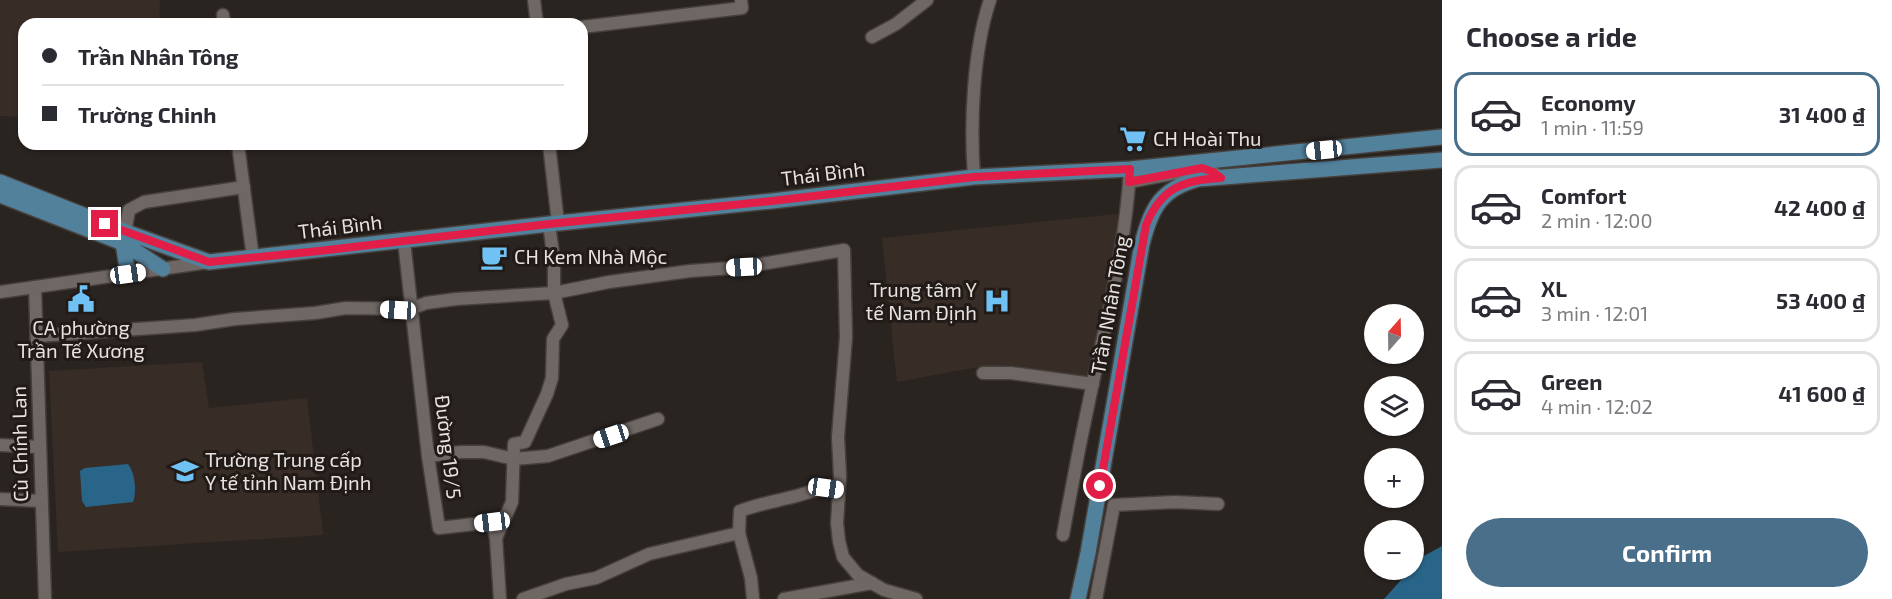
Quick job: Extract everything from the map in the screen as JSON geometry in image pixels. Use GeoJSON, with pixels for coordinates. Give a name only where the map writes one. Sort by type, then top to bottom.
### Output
{"type":"FeatureCollection","features":[{"type":"Feature","properties":{"kind":"main road","name":"Thái Bình"},"geometry":{"type":"LineString","coordinates":[[209,262],[974,177],[1130,175],[1442,137]]}},
{"type":"Feature","properties":{"kind":"main road","name":"Trần Nhân Tông"},"geometry":{"type":"LineString","coordinates":[[1078,599],[1146,225],[1161,199],[1183,183],[1198,179],[1442,160]]}},
{"type":"Feature","properties":{"kind":"main road"},"geometry":{"type":"LineString","coordinates":[[0,182],[124,238],[163,269]]}},
{"type":"Feature","properties":{"kind":"main road"},"geometry":{"type":"LineString","coordinates":[[0,195],[124,238],[209,262]]}},
{"type":"Feature","properties":{"kind":"main road"},"geometry":{"type":"LineString","coordinates":[[124,238],[128,274]]}},
{"type":"Feature","properties":{"kind":"street"},"geometry":{"type":"LineString","coordinates":[[534,0],[536,18]]}},
{"type":"Feature","properties":{"kind":"street"},"geometry":{"type":"LineString","coordinates":[[588,26],[742,8],[741,0]]}},
{"type":"Feature","properties":{"kind":"street"},"geometry":{"type":"LineString","coordinates":[[872,36],[896,24],[927,0]]}},
{"type":"Feature","properties":{"kind":"street"},"geometry":{"type":"LineString","coordinates":[[974,177],[974,95],[981,40],[990,0]]}},
{"type":"Feature","properties":{"kind":"street"},"geometry":{"type":"LineString","coordinates":[[239,150],[253,258]]}},
{"type":"Feature","properties":{"kind":"street"},"geometry":{"type":"LineString","coordinates":[[500,599],[496,538],[512,502],[514,443],[525,442],[539,412],[552,378],[553,339],[562,325],[554,293],[549,150]]}},
{"type":"Feature","properties":{"kind":"street"},"geometry":{"type":"LineString","coordinates":[[1063,535],[1125,229],[1130,175],[1202,168],[1221,178]]}},
{"type":"Feature","properties":{"kind":"street"},"geometry":{"type":"LineString","coordinates":[[124,238],[129,210],[144,202],[244,187]]}},
{"type":"Feature","properties":{"kind":"street","name":"Đường 19/5"},"geometry":{"type":"LineString","coordinates":[[404,241],[428,456],[439,528],[492,522],[496,538]]}},
{"type":"Feature","properties":{"kind":"street"},"geometry":{"type":"LineString","coordinates":[[37,336],[195,325],[270,316],[315,314],[346,308],[411,309],[426,303],[554,293],[609,282],[690,271],[744,267],[844,250],[846,337],[838,437],[837,523],[839,541],[843,557],[858,575],[884,590],[916,599]]}},
{"type":"Feature","properties":{"kind":"street"},"geometry":{"type":"LineString","coordinates":[[0,292],[209,262]]}},
{"type":"Feature","properties":{"kind":"street","name":"Cù Chính Lan"},"geometry":{"type":"LineString","coordinates":[[35,287],[45,599]]}},
{"type":"Feature","properties":{"kind":"street"},"geometry":{"type":"LineString","coordinates":[[983,373],[1011,373],[1093,384]]}},
{"type":"Feature","properties":{"kind":"street"},"geometry":{"type":"LineString","coordinates":[[428,456],[461,452],[484,453],[514,459],[548,456],[658,419]]}},
{"type":"Feature","properties":{"kind":"street"},"geometry":{"type":"LineString","coordinates":[[0,445],[39,447]]}},
{"type":"Feature","properties":{"kind":"street"},"geometry":{"type":"LineString","coordinates":[[753,599],[751,578],[740,533],[740,511],[797,496],[814,489],[838,490]]}},
{"type":"Feature","properties":{"kind":"street"},"geometry":{"type":"LineString","coordinates":[[0,499],[41,501]]}},
{"type":"Feature","properties":{"kind":"street"},"geometry":{"type":"LineString","coordinates":[[1096,599],[1114,505],[1175,502],[1218,504]]}},
{"type":"Feature","properties":{"kind":"street"},"geometry":{"type":"LineString","coordinates":[[523,599],[566,584],[596,578],[649,554],[740,533]]}},
{"type":"Feature","properties":{"kind":"street"},"geometry":{"type":"LineString","coordinates":[[784,599],[872,583]]}},
{"type":"Feature","properties":{"kind":"shaded area"},"geometry":{"type":"Polygon","coordinates":[[[0,0],[160,0],[159,18],[18,18],[18,117],[0,116],[0,0]]]}},
{"type":"Feature","properties":{"kind":"shaded area","name":"Trung tâm Y tế Nam Định"},"geometry":{"type":"Polygon","coordinates":[[[1117,214],[1119,230],[1091,379],[1012,365],[972,368],[897,382],[882,238],[1117,214]]]}},
{"type":"Feature","properties":{"kind":"shaded area","name":"Trường Trung cấp Y tế tỉnh Nam Định"},"geometry":{"type":"Polygon","coordinates":[[[202,362],[209,408],[307,398],[323,535],[58,552],[49,371],[202,362]]]}},
{"type":"Feature","properties":{"kind":"water"},"geometry":{"type":"Polygon","coordinates":[[[128,464],[135,483],[133,502],[86,507],[82,501],[80,471],[85,468],[128,464]]]}},
{"type":"Feature","properties":{"kind":"water"},"geometry":{"type":"Polygon","coordinates":[[[1442,546],[1442,599],[1384,599],[1401,580],[1424,580],[1424,556],[1442,546]]]}},
{"type":"Feature","properties":{"kind":"place","name":"CH Hoài Thu"},"geometry":{"type":"Point","coordinates":[1133,139]}},
{"type":"Feature","properties":{"kind":"place","name":"CH Kem Nhà Mộc"},"geometry":{"type":"Point","coordinates":[494,257]}},
{"type":"Feature","properties":{"kind":"place","name":"CA phường Trần Tế Xương"},"geometry":{"type":"Point","coordinates":[81,299]}},
{"type":"Feature","properties":{"kind":"place","name":"Trung tâm Y tế Nam Định"},"geometry":{"type":"Point","coordinates":[997,301]}},
{"type":"Feature","properties":{"kind":"place","name":"Trường Trung cấp Y tế tỉnh Nam Định"},"geometry":{"type":"Point","coordinates":[185,471]}},
{"type":"Feature","properties":{"kind":"route"},"geometry":{"type":"LineString","coordinates":[[105,224],[209,262],[974,177],[1130,169],[1129,182],[1202,168],[1221,178],[1198,179],[1172,189],[1161,199],[1146,225],[1100,486]]}}]}
